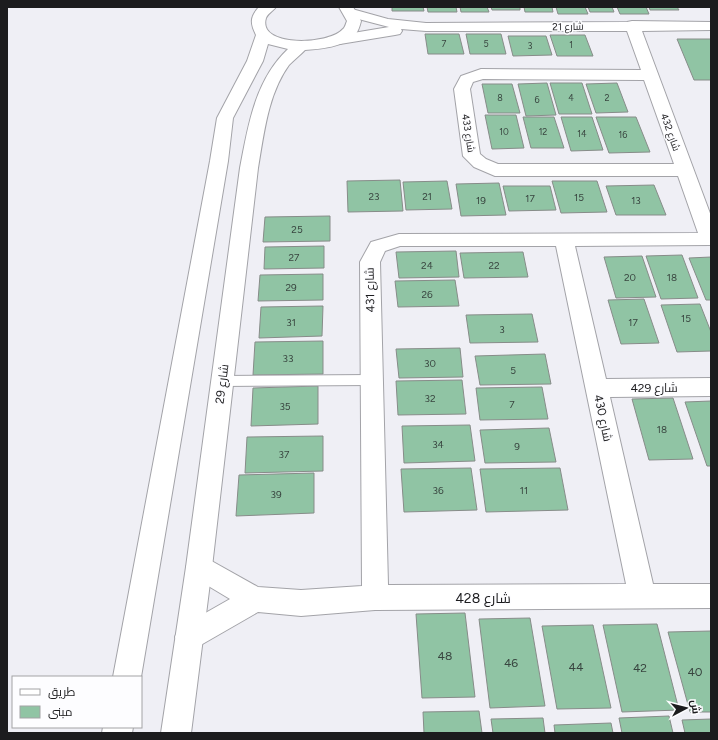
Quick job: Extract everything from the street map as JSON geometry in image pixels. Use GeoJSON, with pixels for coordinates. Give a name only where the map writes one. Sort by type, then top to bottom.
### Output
{"type":"FeatureCollection","features":[{"type":"Feature","properties":{"kind":"street"},"geometry":{"type":"LineString","coordinates":[[127,676],[219,161],[225,118],[255,61],[263,34],[258,27],[258,18],[263,10],[269,7]]}},
{"type":"Feature","properties":{"kind":"street"},"geometry":{"type":"LineString","coordinates":[[340,39],[348,33],[353,26],[354,20],[349,10]]}},
{"type":"Feature","properties":{"kind":"street","name":"شارع 21"},"geometry":{"type":"LineString","coordinates":[[349,10],[369,20],[387,24],[426,27],[632,25],[711,26]]}},
{"type":"Feature","properties":{"kind":"street","name":"شارع 432"},"geometry":{"type":"LineString","coordinates":[[632,25],[710,239]]}},
{"type":"Feature","properties":{"kind":"street","name":"شارع 21"},"geometry":{"type":"LineString","coordinates":[[263,34],[278,42],[299,47],[321,45],[340,39],[426,27]]}},
{"type":"Feature","properties":{"kind":"street","name":"شارع 29"},"geometry":{"type":"LineString","coordinates":[[176,733],[199,566],[249,168],[260,112],[269,87],[283,63],[299,47]]}},
{"type":"Feature","properties":{"kind":"street","name":"شارع 433"},"geometry":{"type":"LineString","coordinates":[[650,75],[481,74],[468,80],[462,89],[472,156],[480,163],[495,170],[685,170]]}},
{"type":"Feature","properties":{"kind":"street","name":"شارع 430"},"geometry":{"type":"LineString","coordinates":[[564,239],[642,596]]}},
{"type":"Feature","properties":{"kind":"street","name":"شارع 431"},"geometry":{"type":"LineString","coordinates":[[375,598],[370,262],[378,247],[399,240],[710,239]]}},
{"type":"Feature","properties":{"kind":"street","name":"شارع 429"},"geometry":{"type":"LineString","coordinates":[[596,388],[711,387]]}},
{"type":"Feature","properties":{"kind":"street","name":"شارع 428"},"geometry":{"type":"LineString","coordinates":[[199,566],[256,599],[300,603],[375,598],[711,596]]}},
{"type":"Feature","properties":{"kind":"street"},"geometry":{"type":"LineString","coordinates":[[189,637],[256,599]]}},
{"type":"Feature","properties":{"kind":"lane"},"geometry":{"type":"LineString","coordinates":[[222,381],[372,380]]}},
{"type":"Feature","properties":{"kind":"building"},"geometry":{"type":"Polygon","coordinates":[[[392,7],[423,7],[424,11],[392,11],[392,7]]]}},
{"type":"Feature","properties":{"kind":"building"},"geometry":{"type":"Polygon","coordinates":[[[427,7],[456,7],[457,12],[428,12],[427,7]]]}},
{"type":"Feature","properties":{"kind":"building"},"geometry":{"type":"Polygon","coordinates":[[[460,7],[487,7],[489,12],[461,12],[460,7]]]}},
{"type":"Feature","properties":{"kind":"building"},"geometry":{"type":"Polygon","coordinates":[[[491,7],[520,7],[520,10],[492,10],[491,7]]]}},
{"type":"Feature","properties":{"kind":"building"},"geometry":{"type":"Polygon","coordinates":[[[524,7],[552,7],[553,12],[525,12],[524,7]]]}},
{"type":"Feature","properties":{"kind":"building"},"geometry":{"type":"Polygon","coordinates":[[[556,7],[585,7],[588,14],[558,14],[556,7]]]}},
{"type":"Feature","properties":{"kind":"building"},"geometry":{"type":"Polygon","coordinates":[[[588,7],[612,7],[614,12],[590,12],[588,7]]]}},
{"type":"Feature","properties":{"kind":"building"},"geometry":{"type":"Polygon","coordinates":[[[617,7],[646,7],[649,14],[620,14],[617,7]]]}},
{"type":"Feature","properties":{"kind":"building"},"geometry":{"type":"Polygon","coordinates":[[[649,7],[677,7],[679,10],[650,10],[649,7]]]}},
{"type":"Feature","properties":{"kind":"building"},"geometry":{"type":"Polygon","coordinates":[[[425,34],[459,34],[464,54],[428,54],[425,34]]]}},
{"type":"Feature","properties":{"kind":"building"},"geometry":{"type":"Polygon","coordinates":[[[466,34],[501,34],[506,54],[470,54],[466,34]]]}},
{"type":"Feature","properties":{"kind":"building"},"geometry":{"type":"Polygon","coordinates":[[[550,35],[585,35],[593,56],[557,56],[550,35]]]}},
{"type":"Feature","properties":{"kind":"building"},"geometry":{"type":"Polygon","coordinates":[[[508,36],[546,36],[552,55],[513,56],[508,36]]]}},
{"type":"Feature","properties":{"kind":"building"},"geometry":{"type":"Polygon","coordinates":[[[677,39],[711,39],[711,80],[694,80],[677,39]]]}},
{"type":"Feature","properties":{"kind":"building"},"geometry":{"type":"Polygon","coordinates":[[[547,83],[556,115],[526,116],[518,84],[547,83]]]}},
{"type":"Feature","properties":{"kind":"building"},"geometry":{"type":"Polygon","coordinates":[[[550,83],[582,83],[592,114],[559,114],[550,83]]]}},
{"type":"Feature","properties":{"kind":"building"},"geometry":{"type":"Polygon","coordinates":[[[617,83],[628,112],[596,113],[586,84],[617,83]]]}},
{"type":"Feature","properties":{"kind":"building"},"geometry":{"type":"Polygon","coordinates":[[[482,84],[512,84],[520,113],[488,113],[482,84]]]}},
{"type":"Feature","properties":{"kind":"building"},"geometry":{"type":"Polygon","coordinates":[[[485,115],[516,115],[524,148],[492,149],[485,115]]]}},
{"type":"Feature","properties":{"kind":"building"},"geometry":{"type":"Polygon","coordinates":[[[523,117],[554,117],[564,148],[531,148],[523,117]]]}},
{"type":"Feature","properties":{"kind":"building"},"geometry":{"type":"Polygon","coordinates":[[[561,117],[592,117],[603,150],[571,151],[561,117]]]}},
{"type":"Feature","properties":{"kind":"building"},"geometry":{"type":"Polygon","coordinates":[[[596,117],[636,117],[650,152],[609,153],[596,117]]]}},
{"type":"Feature","properties":{"kind":"building"},"geometry":{"type":"Polygon","coordinates":[[[400,180],[403,211],[348,212],[347,181],[400,180]]]}},
{"type":"Feature","properties":{"kind":"building"},"geometry":{"type":"Polygon","coordinates":[[[447,181],[452,209],[406,210],[403,182],[447,181]]]}},
{"type":"Feature","properties":{"kind":"building"},"geometry":{"type":"Polygon","coordinates":[[[552,181],[597,181],[607,212],[561,213],[552,181]]]}},
{"type":"Feature","properties":{"kind":"building"},"geometry":{"type":"Polygon","coordinates":[[[499,183],[506,215],[461,216],[456,184],[499,183]]]}},
{"type":"Feature","properties":{"kind":"building"},"geometry":{"type":"Polygon","coordinates":[[[654,185],[666,215],[616,215],[606,186],[654,185]]]}},
{"type":"Feature","properties":{"kind":"building"},"geometry":{"type":"Polygon","coordinates":[[[503,186],[550,186],[556,210],[509,211],[503,186]]]}},
{"type":"Feature","properties":{"kind":"building"},"geometry":{"type":"Polygon","coordinates":[[[330,216],[330,241],[263,242],[265,217],[330,216]]]}},
{"type":"Feature","properties":{"kind":"building"},"geometry":{"type":"Polygon","coordinates":[[[324,246],[324,268],[264,269],[265,247],[324,246]]]}},
{"type":"Feature","properties":{"kind":"building"},"geometry":{"type":"Polygon","coordinates":[[[456,251],[459,277],[399,278],[396,252],[456,251]]]}},
{"type":"Feature","properties":{"kind":"building"},"geometry":{"type":"Polygon","coordinates":[[[523,252],[528,277],[464,278],[460,253],[523,252]]]}},
{"type":"Feature","properties":{"kind":"building"},"geometry":{"type":"Polygon","coordinates":[[[682,255],[698,298],[661,299],[646,256],[682,255]]]}},
{"type":"Feature","properties":{"kind":"building"},"geometry":{"type":"Polygon","coordinates":[[[642,256],[656,297],[616,298],[604,257],[642,256]]]}},
{"type":"Feature","properties":{"kind":"building"},"geometry":{"type":"Polygon","coordinates":[[[711,257],[711,300],[706,300],[689,258],[711,257]]]}},
{"type":"Feature","properties":{"kind":"building"},"geometry":{"type":"Polygon","coordinates":[[[323,274],[323,300],[258,301],[260,275],[323,274]]]}},
{"type":"Feature","properties":{"kind":"building"},"geometry":{"type":"Polygon","coordinates":[[[455,280],[459,306],[398,307],[395,281],[455,280]]]}},
{"type":"Feature","properties":{"kind":"building"},"geometry":{"type":"Polygon","coordinates":[[[644,299],[659,343],[621,344],[608,300],[644,299]]]}},
{"type":"Feature","properties":{"kind":"building"},"geometry":{"type":"Polygon","coordinates":[[[700,304],[711,332],[711,351],[677,352],[661,305],[700,304]]]}},
{"type":"Feature","properties":{"kind":"building"},"geometry":{"type":"Polygon","coordinates":[[[323,306],[322,336],[259,338],[261,307],[323,306]]]}},
{"type":"Feature","properties":{"kind":"building"},"geometry":{"type":"Polygon","coordinates":[[[532,314],[538,342],[470,343],[466,315],[532,314]]]}},
{"type":"Feature","properties":{"kind":"building"},"geometry":{"type":"Polygon","coordinates":[[[323,341],[323,374],[253,375],[255,342],[323,341]]]}},
{"type":"Feature","properties":{"kind":"building"},"geometry":{"type":"Polygon","coordinates":[[[460,348],[463,377],[399,378],[396,349],[460,348]]]}},
{"type":"Feature","properties":{"kind":"building"},"geometry":{"type":"Polygon","coordinates":[[[545,354],[551,384],[480,385],[475,356],[545,354]]]}},
{"type":"Feature","properties":{"kind":"building"},"geometry":{"type":"Polygon","coordinates":[[[462,380],[466,414],[398,415],[396,381],[462,380]]]}},
{"type":"Feature","properties":{"kind":"building"},"geometry":{"type":"Polygon","coordinates":[[[318,386],[318,424],[251,426],[253,388],[318,386]]]}},
{"type":"Feature","properties":{"kind":"building"},"geometry":{"type":"Polygon","coordinates":[[[542,387],[548,419],[480,420],[476,388],[542,387]]]}},
{"type":"Feature","properties":{"kind":"building"},"geometry":{"type":"Polygon","coordinates":[[[673,398],[693,459],[649,460],[632,399],[673,398]]]}},
{"type":"Feature","properties":{"kind":"building"},"geometry":{"type":"Polygon","coordinates":[[[711,401],[711,466],[707,466],[685,402],[711,401]]]}},
{"type":"Feature","properties":{"kind":"building"},"geometry":{"type":"Polygon","coordinates":[[[470,425],[475,461],[404,463],[402,426],[470,425]]]}},
{"type":"Feature","properties":{"kind":"building"},"geometry":{"type":"Polygon","coordinates":[[[549,428],[556,462],[485,463],[480,430],[549,428]]]}},
{"type":"Feature","properties":{"kind":"building"},"geometry":{"type":"Polygon","coordinates":[[[323,436],[323,471],[245,473],[247,437],[323,436]]]}},
{"type":"Feature","properties":{"kind":"building"},"geometry":{"type":"Polygon","coordinates":[[[471,468],[477,510],[404,512],[401,469],[471,468]]]}},
{"type":"Feature","properties":{"kind":"building"},"geometry":{"type":"Polygon","coordinates":[[[560,468],[568,510],[486,512],[480,469],[560,468]]]}},
{"type":"Feature","properties":{"kind":"building"},"geometry":{"type":"Polygon","coordinates":[[[314,473],[314,513],[236,516],[239,475],[314,473]]]}},
{"type":"Feature","properties":{"kind":"building"},"geometry":{"type":"Polygon","coordinates":[[[465,613],[475,697],[422,698],[416,614],[465,613]]]}},
{"type":"Feature","properties":{"kind":"building"},"geometry":{"type":"Polygon","coordinates":[[[530,618],[545,706],[490,708],[479,619],[530,618]]]}},
{"type":"Feature","properties":{"kind":"building"},"geometry":{"type":"Polygon","coordinates":[[[657,624],[679,710],[622,712],[603,625],[657,624]]]}},
{"type":"Feature","properties":{"kind":"building"},"geometry":{"type":"Polygon","coordinates":[[[593,625],[611,708],[557,709],[542,626],[593,625]]]}},
{"type":"Feature","properties":{"kind":"building"},"geometry":{"type":"Polygon","coordinates":[[[711,631],[711,712],[690,712],[668,632],[711,631]]]}},
{"type":"Feature","properties":{"kind":"building"},"geometry":{"type":"Polygon","coordinates":[[[479,711],[482,733],[424,733],[423,712],[479,711]]]}},
{"type":"Feature","properties":{"kind":"building"},"geometry":{"type":"Polygon","coordinates":[[[669,716],[673,733],[622,733],[619,718],[669,716]]]}},
{"type":"Feature","properties":{"kind":"building"},"geometry":{"type":"Polygon","coordinates":[[[543,718],[545,733],[493,733],[491,719],[543,718]]]}},
{"type":"Feature","properties":{"kind":"building"},"geometry":{"type":"Polygon","coordinates":[[[711,719],[711,733],[685,733],[682,720],[711,719]]]}},
{"type":"Feature","properties":{"kind":"building"},"geometry":{"type":"Polygon","coordinates":[[[611,723],[613,733],[555,733],[554,725],[611,723]]]}}]}
